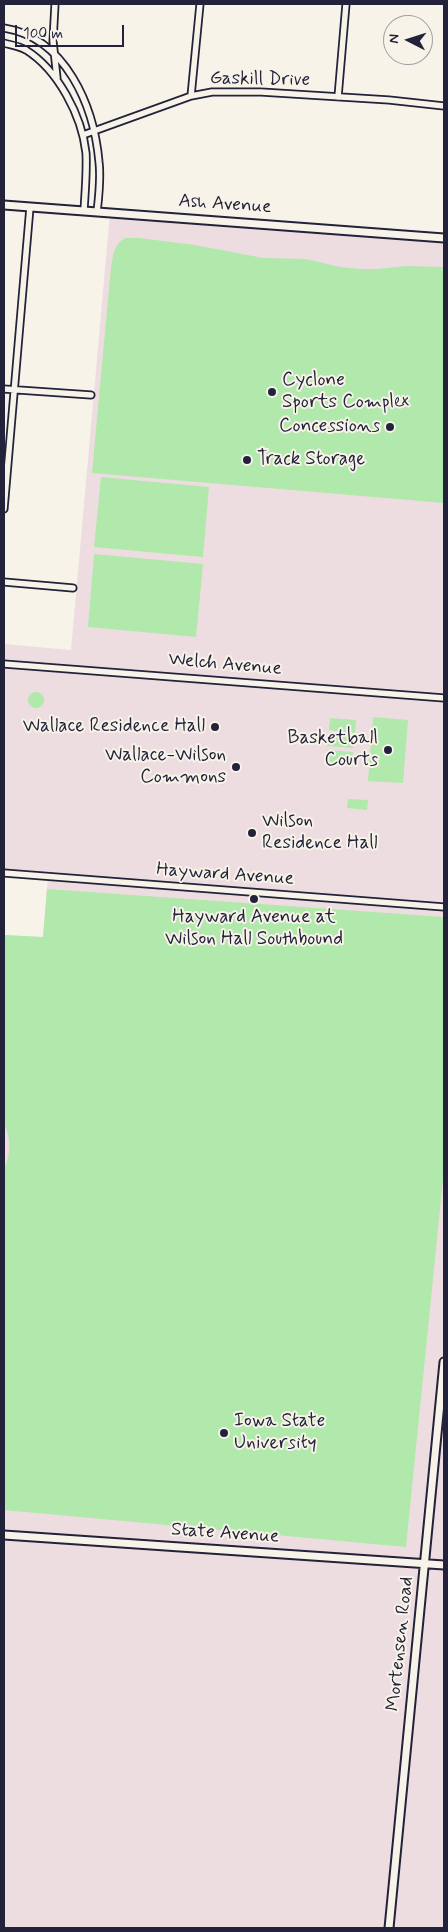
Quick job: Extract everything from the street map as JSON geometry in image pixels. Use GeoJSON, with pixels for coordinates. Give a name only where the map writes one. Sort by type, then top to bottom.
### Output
{"type":"FeatureCollection","features":[{"type":"Feature","properties":{"kind":"street"},"geometry":{"type":"LineString","coordinates":[[55,4],[54,53],[58,82]]}},
{"type":"Feature","properties":{"kind":"street"},"geometry":{"type":"LineString","coordinates":[[191,96],[200,4]]}},
{"type":"Feature","properties":{"kind":"street"},"geometry":{"type":"LineString","coordinates":[[338,97],[346,4]]}},
{"type":"Feature","properties":{"kind":"street"},"geometry":{"type":"LineString","coordinates":[[4,28],[17,30],[45,44],[68,69],[76,82],[95,131],[100,164],[97,212]]}},
{"type":"Feature","properties":{"kind":"street"},"geometry":{"type":"LineString","coordinates":[[4,43],[24,49],[50,70],[58,82],[83,135],[86,154],[84,211]]}},
{"type":"Feature","properties":{"kind":"street","name":"Gaskill Drive"},"geometry":{"type":"LineString","coordinates":[[83,135],[191,96],[212,92],[338,97],[444,106]]}},
{"type":"Feature","properties":{"kind":"street"},"geometry":{"type":"LineString","coordinates":[[4,198],[6,205]]}},
{"type":"Feature","properties":{"kind":"street","name":"Ash Avenue"},"geometry":{"type":"LineString","coordinates":[[6,205],[444,238]]}},
{"type":"Feature","properties":{"kind":"street"},"geometry":{"type":"LineString","coordinates":[[4,509],[30,207]]}},
{"type":"Feature","properties":{"kind":"street"},"geometry":{"type":"LineString","coordinates":[[4,389],[91,395]]}},
{"type":"Feature","properties":{"kind":"street"},"geometry":{"type":"LineString","coordinates":[[4,582],[73,588]]}},
{"type":"Feature","properties":{"kind":"street","name":"Welch Avenue"},"geometry":{"type":"LineString","coordinates":[[4,664],[444,698]]}},
{"type":"Feature","properties":{"kind":"street","name":"Hayward Avenue"},"geometry":{"type":"LineString","coordinates":[[4,873],[444,907]]}},
{"type":"Feature","properties":{"kind":"street","name":"Mortensen Road"},"geometry":{"type":"LineString","coordinates":[[389,1928],[426,1564],[444,1362]]}},
{"type":"Feature","properties":{"kind":"street","name":"State Avenue"},"geometry":{"type":"LineString","coordinates":[[4,1535],[444,1565]]}},
{"type":"Feature","properties":{"kind":"shaded area","name":"Iowa State University"},"geometry":{"type":"Polygon","coordinates":[[[110,213],[444,238],[444,1928],[4,1928],[4,935],[43,937],[48,877],[4,873],[4,644],[71,650],[110,213]]]}},
{"type":"Feature","properties":{"kind":"green space","name":"Cyclone Sports Complex"},"geometry":{"type":"Polygon","coordinates":[[[125,238],[195,245],[263,258],[306,259],[340,267],[361,269],[406,266],[444,267],[444,503],[92,473],[111,267],[116,247],[125,238]]]}},
{"type":"Feature","properties":{"kind":"green space"},"geometry":{"type":"Polygon","coordinates":[[[101,477],[209,487],[203,557],[94,547],[101,477]]]}},
{"type":"Feature","properties":{"kind":"green space"},"geometry":{"type":"Polygon","coordinates":[[[94,554],[203,564],[196,637],[88,627],[94,554]]]}},
{"type":"Feature","properties":{"kind":"green space"},"geometry":{"type":"Polygon","coordinates":[[[36,692],[42,694],[44,700],[42,706],[36,708],[30,706],[28,700],[30,694],[36,692]]]}},
{"type":"Feature","properties":{"kind":"green space","name":"Basketball Courts"},"geometry":{"type":"Polygon","coordinates":[[[373,717],[408,720],[403,783],[368,781],[373,717]]]}},
{"type":"Feature","properties":{"kind":"green space"},"geometry":{"type":"Polygon","coordinates":[[[330,718],[356,720],[355,733],[329,730],[330,718]]]}},
{"type":"Feature","properties":{"kind":"green space"},"geometry":{"type":"Polygon","coordinates":[[[328,734],[354,736],[353,748],[327,746],[328,734]]]}},
{"type":"Feature","properties":{"kind":"green space"},"geometry":{"type":"Polygon","coordinates":[[[327,750],[353,752],[352,764],[326,762],[327,750]]]}},
{"type":"Feature","properties":{"kind":"green space"},"geometry":{"type":"Polygon","coordinates":[[[348,799],[368,800],[367,810],[347,808],[348,799]]]}},
{"type":"Feature","properties":{"kind":"green space"},"geometry":{"type":"Polygon","coordinates":[[[47,889],[444,917],[444,1169],[406,1547],[4,1510],[4,1169],[8,1158],[9,1146],[8,1134],[4,1123],[4,935],[43,937],[47,889]]]}},
{"type":"Feature","properties":{"kind":"place","name":"Cyclone Sports Complex"},"geometry":{"type":"Point","coordinates":[272,392]}},
{"type":"Feature","properties":{"kind":"place","name":"Concessions"},"geometry":{"type":"Point","coordinates":[390,427]}},
{"type":"Feature","properties":{"kind":"place","name":"Track Storage"},"geometry":{"type":"Point","coordinates":[247,460]}},
{"type":"Feature","properties":{"kind":"place","name":"Wallace Residence Hall"},"geometry":{"type":"Point","coordinates":[215,727]}},
{"type":"Feature","properties":{"kind":"place","name":"Basketball Courts"},"geometry":{"type":"Point","coordinates":[388,750]}},
{"type":"Feature","properties":{"kind":"place","name":"Wallace-Wilson Commons"},"geometry":{"type":"Point","coordinates":[236,767]}},
{"type":"Feature","properties":{"kind":"place","name":"Wilson Residence Hall"},"geometry":{"type":"Point","coordinates":[252,833]}},
{"type":"Feature","properties":{"kind":"place","name":"Hayward Avenue at Wilson Hall Southbound"},"geometry":{"type":"Point","coordinates":[254,899]}},
{"type":"Feature","properties":{"kind":"place","name":"Iowa State University"},"geometry":{"type":"Point","coordinates":[224,1433]}}]}
